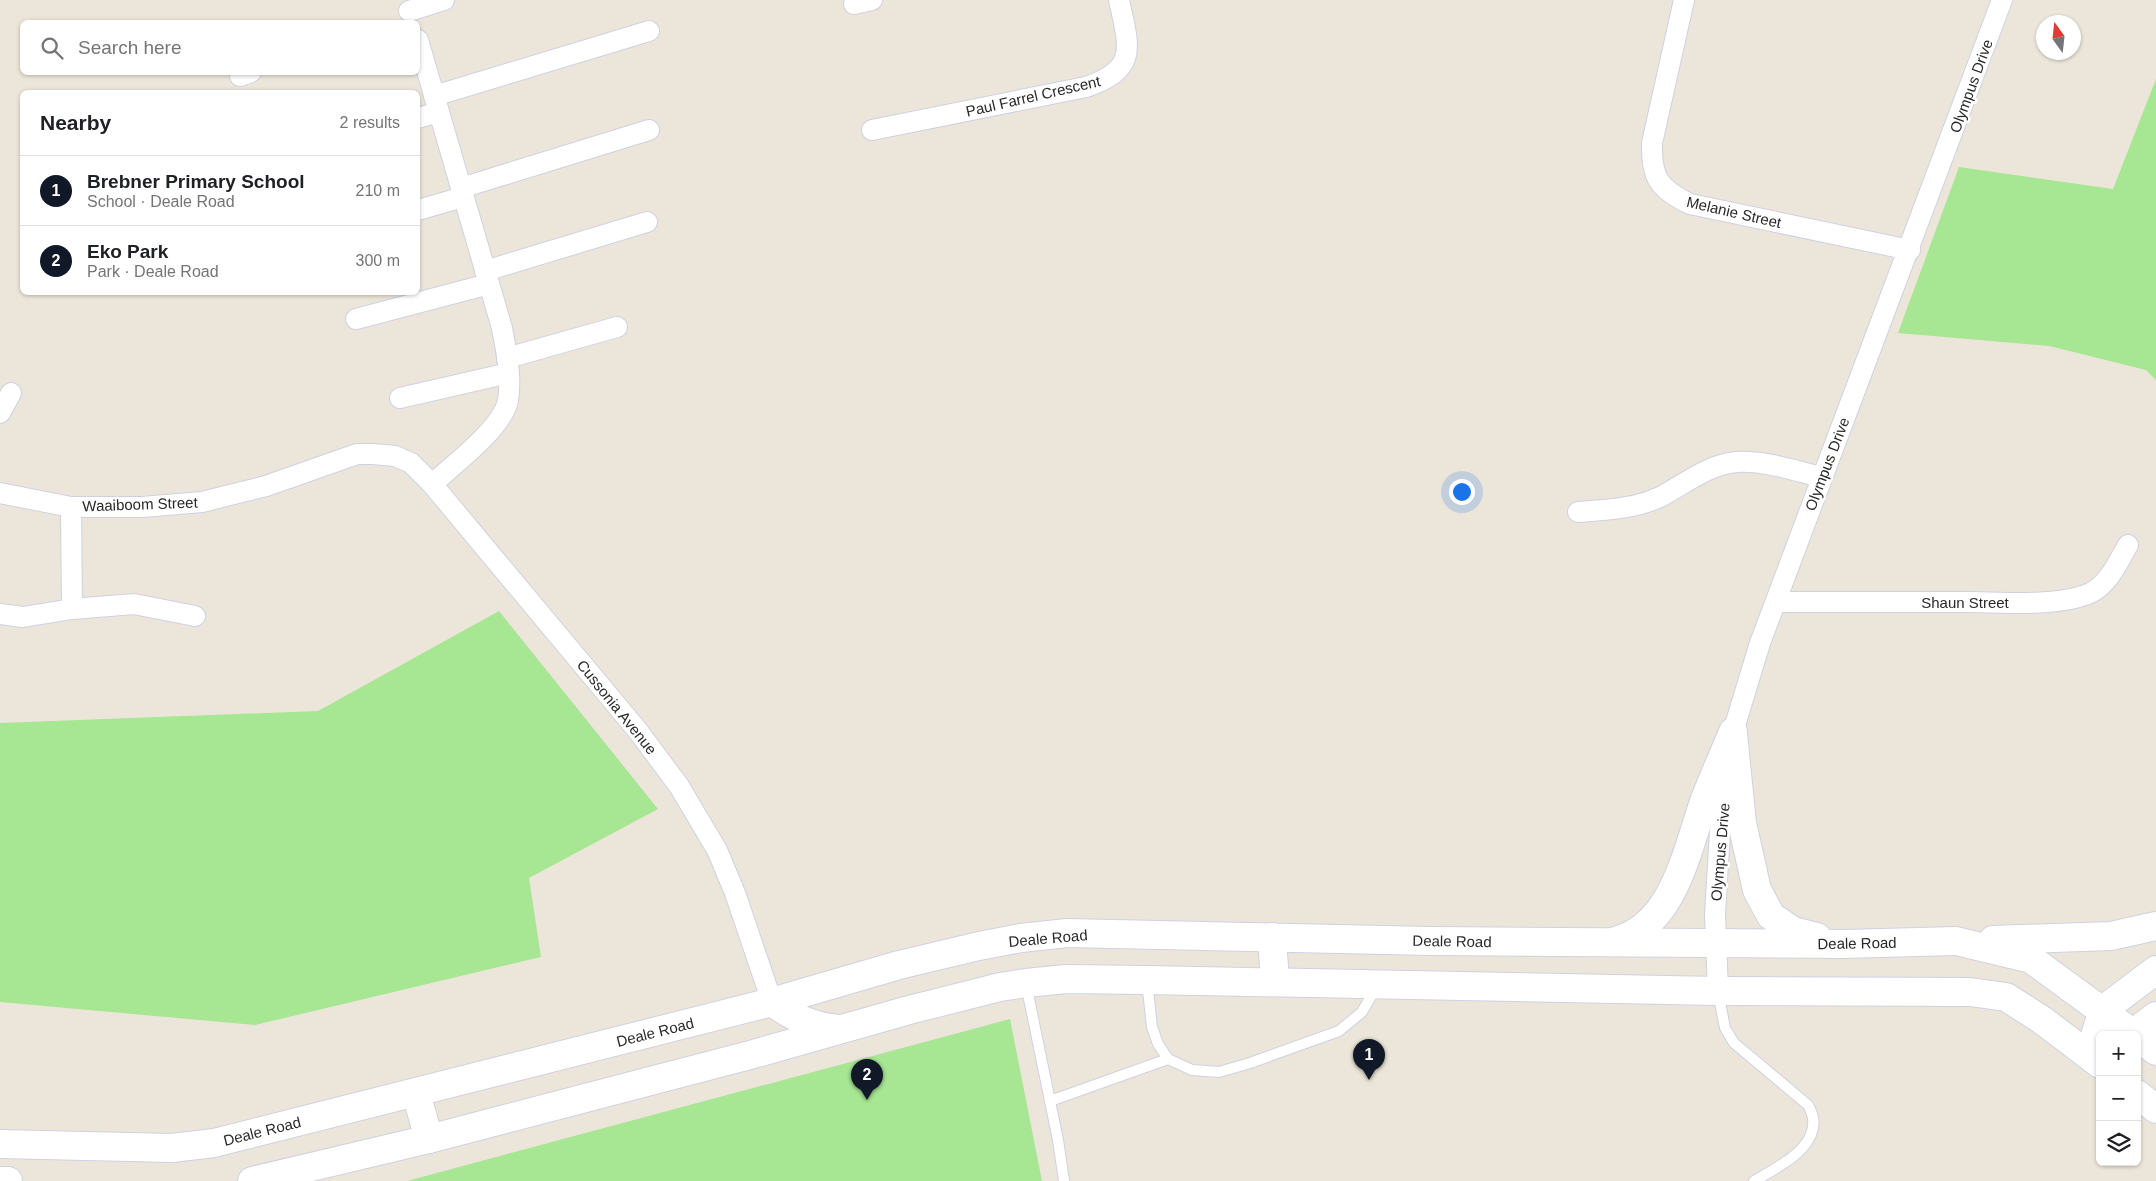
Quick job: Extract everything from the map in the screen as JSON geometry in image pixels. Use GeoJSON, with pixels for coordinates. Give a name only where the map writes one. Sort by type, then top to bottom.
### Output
{"type":"FeatureCollection","features":[{"type":"Feature","properties":{"kind":"street"},"geometry":{"type":"LineString","coordinates":[[409,11],[444,0]]}},
{"type":"Feature","properties":{"kind":"street","name":"Paul Farrel Crescent"},"geometry":{"type":"LineString","coordinates":[[872,130],[1104,81],[1116,74],[1125,64],[1127,48],[1119,0]]}},
{"type":"Feature","properties":{"kind":"street","name":"Melanie Street"},"geometry":{"type":"LineString","coordinates":[[1684,0],[1652,144],[1653,163],[1658,182],[1672,195],[1690,204],[1910,250]]}},
{"type":"Feature","properties":{"kind":"street","name":"Olympus Drive"},"geometry":{"type":"LineString","coordinates":[[1718,991],[1715,914],[1716,875],[1733,732],[1760,643],[1910,250],[2002,0]]}},
{"type":"Feature","properties":{"kind":"street"},"geometry":{"type":"LineString","coordinates":[[420,116],[436,104],[649,31]]}},
{"type":"Feature","properties":{"kind":"street"},"geometry":{"type":"LineString","coordinates":[[420,47],[502,328],[508,365],[508,402],[501,417],[489,432],[432,484]]}},
{"type":"Feature","properties":{"kind":"street"},"geometry":{"type":"LineString","coordinates":[[420,209],[462,192],[648,130]]}},
{"type":"Feature","properties":{"kind":"street"},"geometry":{"type":"LineString","coordinates":[[356,319],[487,278],[647,222]]}},
{"type":"Feature","properties":{"kind":"street"},"geometry":{"type":"LineString","coordinates":[[400,398],[508,365],[617,327]]}},
{"type":"Feature","properties":{"kind":"street"},"geometry":{"type":"LineString","coordinates":[[0,413],[11,393]]}},
{"type":"Feature","properties":{"kind":"street","name":"Waaiboom Street"},"geometry":{"type":"LineString","coordinates":[[0,493],[71,507],[142,507],[202,502],[266,486],[357,454],[394,456]]}},
{"type":"Feature","properties":{"kind":"street","name":"Cussonia Avenue"},"geometry":{"type":"LineString","coordinates":[[394,456],[411,463],[432,484],[638,730],[684,794],[717,850],[735,893],[772,1002]]}},
{"type":"Feature","properties":{"kind":"street"},"geometry":{"type":"LineString","coordinates":[[1578,512],[1622,508],[1641,504],[1719,465],[1736,462],[1763,464],[1822,477]]}},
{"type":"Feature","properties":{"kind":"street"},"geometry":{"type":"LineString","coordinates":[[71,507],[72,609]]}},
{"type":"Feature","properties":{"kind":"street","name":"Shaun Street"},"geometry":{"type":"LineString","coordinates":[[1776,602],[2011,602],[2068,599],[2089,594],[2101,586],[2128,545]]}},
{"type":"Feature","properties":{"kind":"street"},"geometry":{"type":"LineString","coordinates":[[0,614],[23,617],[72,609],[134,604],[195,616]]}},
{"type":"Feature","properties":{"kind":"street"},"geometry":{"type":"LineString","coordinates":[[1544,942],[1614,941],[1636,933],[1649,922],[1662,907],[1675,884],[1714,776],[1733,732]]}},
{"type":"Feature","properties":{"kind":"street"},"geometry":{"type":"LineString","coordinates":[[1733,732],[1742,823],[1757,890],[1771,916],[1793,931],[1844,944]]}},
{"type":"Feature","properties":{"kind":"street"},"geometry":{"type":"LineString","coordinates":[[1956,941],[2111,936],[2156,926]]}},
{"type":"Feature","properties":{"kind":"street","name":"Deale Road"},"geometry":{"type":"LineString","coordinates":[[0,1144],[172,1148],[214,1143],[772,1002],[899,965],[1021,938],[1067,933],[1716,944],[1844,944],[1956,941],[2031,959],[2103,1010],[2129,1031]]}},
{"type":"Feature","properties":{"kind":"street"},"geometry":{"type":"LineString","coordinates":[[1272,937],[1276,982]]}},
{"type":"Feature","properties":{"kind":"street"},"geometry":{"type":"LineString","coordinates":[[2100,1031],[2103,1010],[2156,970]]}},
{"type":"Feature","properties":{"kind":"street"},"geometry":{"type":"LineString","coordinates":[[252,1181],[429,1139],[1000,987],[1026,982],[1066,979],[1379,983],[1718,991],[1970,992],[2006,998],[2096,1056]]}},
{"type":"Feature","properties":{"kind":"street"},"geometry":{"type":"LineString","coordinates":[[772,1002],[792,1016],[804,1021],[820,1027],[843,1029]]}},
{"type":"Feature","properties":{"kind":"street"},"geometry":{"type":"LineString","coordinates":[[750,1055],[774,1038],[776,1020],[772,1002]]}},
{"type":"Feature","properties":{"kind":"street"},"geometry":{"type":"LineString","coordinates":[[2139,1031],[2156,1016]]}},
{"type":"Feature","properties":{"kind":"street","name":"Deale Road"},"geometry":{"type":"LineString","coordinates":[[2141,1040],[2156,1051]]}},
{"type":"Feature","properties":{"kind":"street"},"geometry":{"type":"LineString","coordinates":[[416,1093],[429,1139]]}},
{"type":"Feature","properties":{"kind":"street"},"geometry":{"type":"LineString","coordinates":[[2141,1097],[2156,1109]]}},
{"type":"Feature","properties":{"kind":"street"},"geometry":{"type":"LineString","coordinates":[[0,1181],[8,1181]]}},
{"type":"Feature","properties":{"kind":"lane"},"geometry":{"type":"LineString","coordinates":[[1147,980],[1152,1027],[1158,1044],[1168,1060],[1192,1070],[1219,1072],[1304,1045],[1339,1031],[1355,1020],[1362,1012],[1379,983]]}},
{"type":"Feature","properties":{"kind":"lane"},"geometry":{"type":"LineString","coordinates":[[1026,982],[1064,1181]]}},
{"type":"Feature","properties":{"kind":"lane"},"geometry":{"type":"LineString","coordinates":[[1718,991],[1725,1028],[1734,1043],[1808,1104],[1814,1119],[1813,1132],[1807,1144],[1798,1153],[1754,1181]]}},
{"type":"Feature","properties":{"kind":"lane"},"geometry":{"type":"LineString","coordinates":[[1050,1102],[1168,1060]]}},
{"type":"Feature","properties":{"kind":"green space"},"geometry":{"type":"Polygon","coordinates":[[[2156,79],[2156,380],[2146,370],[2049,346],[1898,333],[1959,167],[2113,189],[2156,79]]]}},
{"type":"Feature","properties":{"kind":"green space"},"geometry":{"type":"Polygon","coordinates":[[[499,611],[658,809],[529,878],[541,957],[255,1025],[0,1002],[0,723],[318,711],[499,611]]]}},
{"type":"Feature","properties":{"kind":"green space"},"geometry":{"type":"Polygon","coordinates":[[[1010,1019],[1042,1181],[407,1181],[1010,1019]]]}},
{"type":"Feature","properties":{"kind":"place","name":"Brebner Primary School"},"geometry":{"type":"Point","coordinates":[1369,1080]}},
{"type":"Feature","properties":{"kind":"place","name":"Eko Park"},"geometry":{"type":"Point","coordinates":[867,1100]}}]}
